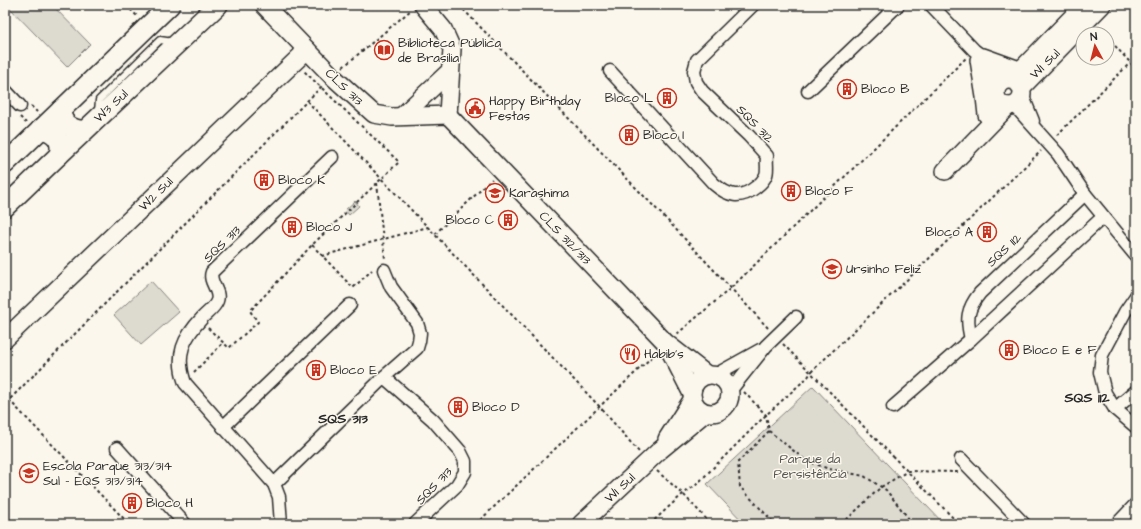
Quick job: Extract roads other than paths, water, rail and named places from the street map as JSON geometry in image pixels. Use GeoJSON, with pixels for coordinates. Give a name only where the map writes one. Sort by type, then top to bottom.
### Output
{"type":"FeatureCollection","features":[{"type":"Feature","properties":{"kind":"main road"},"geometry":{"type":"LineString","coordinates":[[5,164],[170,5]]}},
{"type":"Feature","properties":{"kind":"main road","name":"W3 Sul"},"geometry":{"type":"LineString","coordinates":[[5,207],[218,5]]}},
{"type":"Feature","properties":{"kind":"main road"},"geometry":{"type":"LineString","coordinates":[[61,110],[61,117],[64,123],[78,130],[84,131]]}},
{"type":"Feature","properties":{"kind":"main road"},"geometry":{"type":"LineString","coordinates":[[41,129],[51,132],[58,139],[60,149],[59,155]]}},
{"type":"Feature","properties":{"kind":"street","name":"CLS 313"},"geometry":{"type":"LineString","coordinates":[[264,5],[307,50],[327,81],[374,114],[392,117],[448,115]]}},
{"type":"Feature","properties":{"kind":"street"},"geometry":{"type":"LineString","coordinates":[[423,5],[443,29],[452,49],[448,115]]}},
{"type":"Feature","properties":{"kind":"street","name":"SQS 312"},"geometry":{"type":"LineString","coordinates":[[610,71],[714,184],[728,194],[739,196],[750,192],[760,184],[766,175],[766,156],[749,136],[702,91],[696,82],[694,71],[697,60],[753,5]]}},
{"type":"Feature","properties":{"kind":"street"},"geometry":{"type":"LineString","coordinates":[[808,91],[898,5]]}},
{"type":"Feature","properties":{"kind":"street"},"geometry":{"type":"LineString","coordinates":[[931,5],[1010,90]]}},
{"type":"Feature","properties":{"kind":"street","name":"W1 Sul"},"geometry":{"type":"LineString","coordinates":[[979,134],[987,115],[1084,5]]}},
{"type":"Feature","properties":{"kind":"street","name":"W1 Sul"},"geometry":{"type":"LineString","coordinates":[[946,171],[979,134],[1010,90],[1102,5]]}},
{"type":"Feature","properties":{"kind":"street","name":"W2 Sul"},"geometry":{"type":"LineString","coordinates":[[5,339],[307,50]]}},
{"type":"Feature","properties":{"kind":"street"},"geometry":{"type":"LineString","coordinates":[[979,56],[1010,90],[1036,128],[1058,154],[1085,194],[1136,256]]}},
{"type":"Feature","properties":{"kind":"street"},"geometry":{"type":"LineString","coordinates":[[979,56],[987,115]]}},
{"type":"Feature","properties":{"kind":"street"},"geometry":{"type":"LineString","coordinates":[[402,116],[450,70]]}},
{"type":"Feature","properties":{"kind":"street"},"geometry":{"type":"LineString","coordinates":[[5,90],[20,106]]}},
{"type":"Feature","properties":{"kind":"street","name":"CLS 312/313"},"geometry":{"type":"LineString","coordinates":[[448,115],[666,343],[711,375]]}},
{"type":"Feature","properties":{"kind":"street","name":"SQS 313"},"geometry":{"type":"LineString","coordinates":[[223,427],[184,382],[180,361],[181,353],[187,338],[200,320],[217,302],[218,295],[211,278],[212,272],[332,157]]}},
{"type":"Feature","properties":{"kind":"street","name":"SQS 112"},"geometry":{"type":"LineString","coordinates":[[970,339],[968,313],[972,302],[980,292],[1085,194]]}},
{"type":"Feature","properties":{"kind":"street"},"geometry":{"type":"LineString","coordinates":[[893,407],[970,339],[1103,217]]}},
{"type":"Feature","properties":{"kind":"street"},"geometry":{"type":"LineString","coordinates":[[274,484],[384,377],[417,348],[420,341],[420,333],[417,324],[379,267]]}},
{"type":"Feature","properties":{"kind":"street"},"geometry":{"type":"LineString","coordinates":[[1136,296],[1125,312],[1102,355],[1100,372],[1105,393],[1115,409],[1136,427]]}},
{"type":"Feature","properties":{"kind":"street"},"geometry":{"type":"LineString","coordinates":[[281,523],[279,497],[274,484],[223,427],[350,305]]}},
{"type":"Feature","properties":{"kind":"street"},"geometry":{"type":"LineString","coordinates":[[766,346],[711,375],[700,378],[694,384],[691,396],[695,406],[699,410],[706,413],[713,414],[721,411],[730,399],[733,388],[766,346],[796,317]]}},
{"type":"Feature","properties":{"kind":"street","name":"CLS 312/313"},"geometry":{"type":"LineString","coordinates":[[666,343],[691,396]]}},
{"type":"Feature","properties":{"kind":"street"},"geometry":{"type":"LineString","coordinates":[[711,375],[722,378],[733,388]]}},
{"type":"Feature","properties":{"kind":"street","name":"SQS 313"},"geometry":{"type":"LineString","coordinates":[[384,377],[433,420],[460,451],[465,462],[465,472],[457,485],[415,524]]}},
{"type":"Feature","properties":{"kind":"street"},"geometry":{"type":"LineString","coordinates":[[1115,409],[1136,391]]}},
{"type":"Feature","properties":{"kind":"street","name":"W1 Sul"},"geometry":{"type":"LineString","coordinates":[[659,451],[691,396]]}},
{"type":"Feature","properties":{"kind":"street","name":"W1 Sul"},"geometry":{"type":"LineString","coordinates":[[581,524],[659,451],[706,413]]}},
{"type":"Feature","properties":{"kind":"street"},"geometry":{"type":"LineString","coordinates":[[117,448],[185,524]]}},
{"type":"Feature","properties":{"kind":"street"},"geometry":{"type":"LineString","coordinates":[[961,459],[1024,524]]}},
{"type":"Feature","properties":{"kind":"street"},"geometry":{"type":"LineString","coordinates":[[1117,524],[1136,504]]}},
{"type":"Feature","properties":{"kind":"place","name":"Biblioteca Pública de Brasília"},"geometry":{"type":"Point","coordinates":[384,50]}},
{"type":"Feature","properties":{"kind":"place","name":"Bloco B"},"geometry":{"type":"Point","coordinates":[847,89]}},
{"type":"Feature","properties":{"kind":"place","name":"Bloco L"},"geometry":{"type":"Point","coordinates":[667,98]}},
{"type":"Feature","properties":{"kind":"place","name":"Happy Birthday Festas"},"geometry":{"type":"Point","coordinates":[475,108]}},
{"type":"Feature","properties":{"kind":"place","name":"Bloco I"},"geometry":{"type":"Point","coordinates":[629,135]}},
{"type":"Feature","properties":{"kind":"place","name":"Bloco K"},"geometry":{"type":"Point","coordinates":[264,180]}},
{"type":"Feature","properties":{"kind":"place","name":"Bloco F"},"geometry":{"type":"Point","coordinates":[791,191]}},
{"type":"Feature","properties":{"kind":"place","name":"Karashima"},"geometry":{"type":"Point","coordinates":[495,193]}},
{"type":"Feature","properties":{"kind":"place","name":"Bloco C"},"geometry":{"type":"Point","coordinates":[508,220]}},
{"type":"Feature","properties":{"kind":"place","name":"Bloco J"},"geometry":{"type":"Point","coordinates":[292,227]}},
{"type":"Feature","properties":{"kind":"place","name":"Bloco A"},"geometry":{"type":"Point","coordinates":[987,232]}},
{"type":"Feature","properties":{"kind":"place","name":"Ursinho Feliz"},"geometry":{"type":"Point","coordinates":[832,269]}},
{"type":"Feature","properties":{"kind":"place","name":"Bloco E e F"},"geometry":{"type":"Point","coordinates":[1009,350]}},
{"type":"Feature","properties":{"kind":"place","name":"Habib's"},"geometry":{"type":"Point","coordinates":[630,354]}},
{"type":"Feature","properties":{"kind":"place","name":"Bloco E"},"geometry":{"type":"Point","coordinates":[316,370]}},
{"type":"Feature","properties":{"kind":"place","name":"Bloco D"},"geometry":{"type":"Point","coordinates":[458,407]}},
{"type":"Feature","properties":{"kind":"place","name":"Escola Parque 313/314 Sul - EQS 313/314"},"geometry":{"type":"Point","coordinates":[29,473]}},
{"type":"Feature","properties":{"kind":"place","name":"Bloco H"},"geometry":{"type":"Point","coordinates":[132,503]}},
{"type":"Feature","properties":{"kind":"district","name":"SQS 112"},"geometry":{"type":"Point","coordinates":[1087,398]}},
{"type":"Feature","properties":{"kind":"district","name":"SQS 313"},"geometry":{"type":"Point","coordinates":[343,419]}},
{"type":"Feature","properties":{"kind":"park label","name":"Parque da Persistência"},"geometry":{"type":"Point","coordinates":[810,466]}}]}
